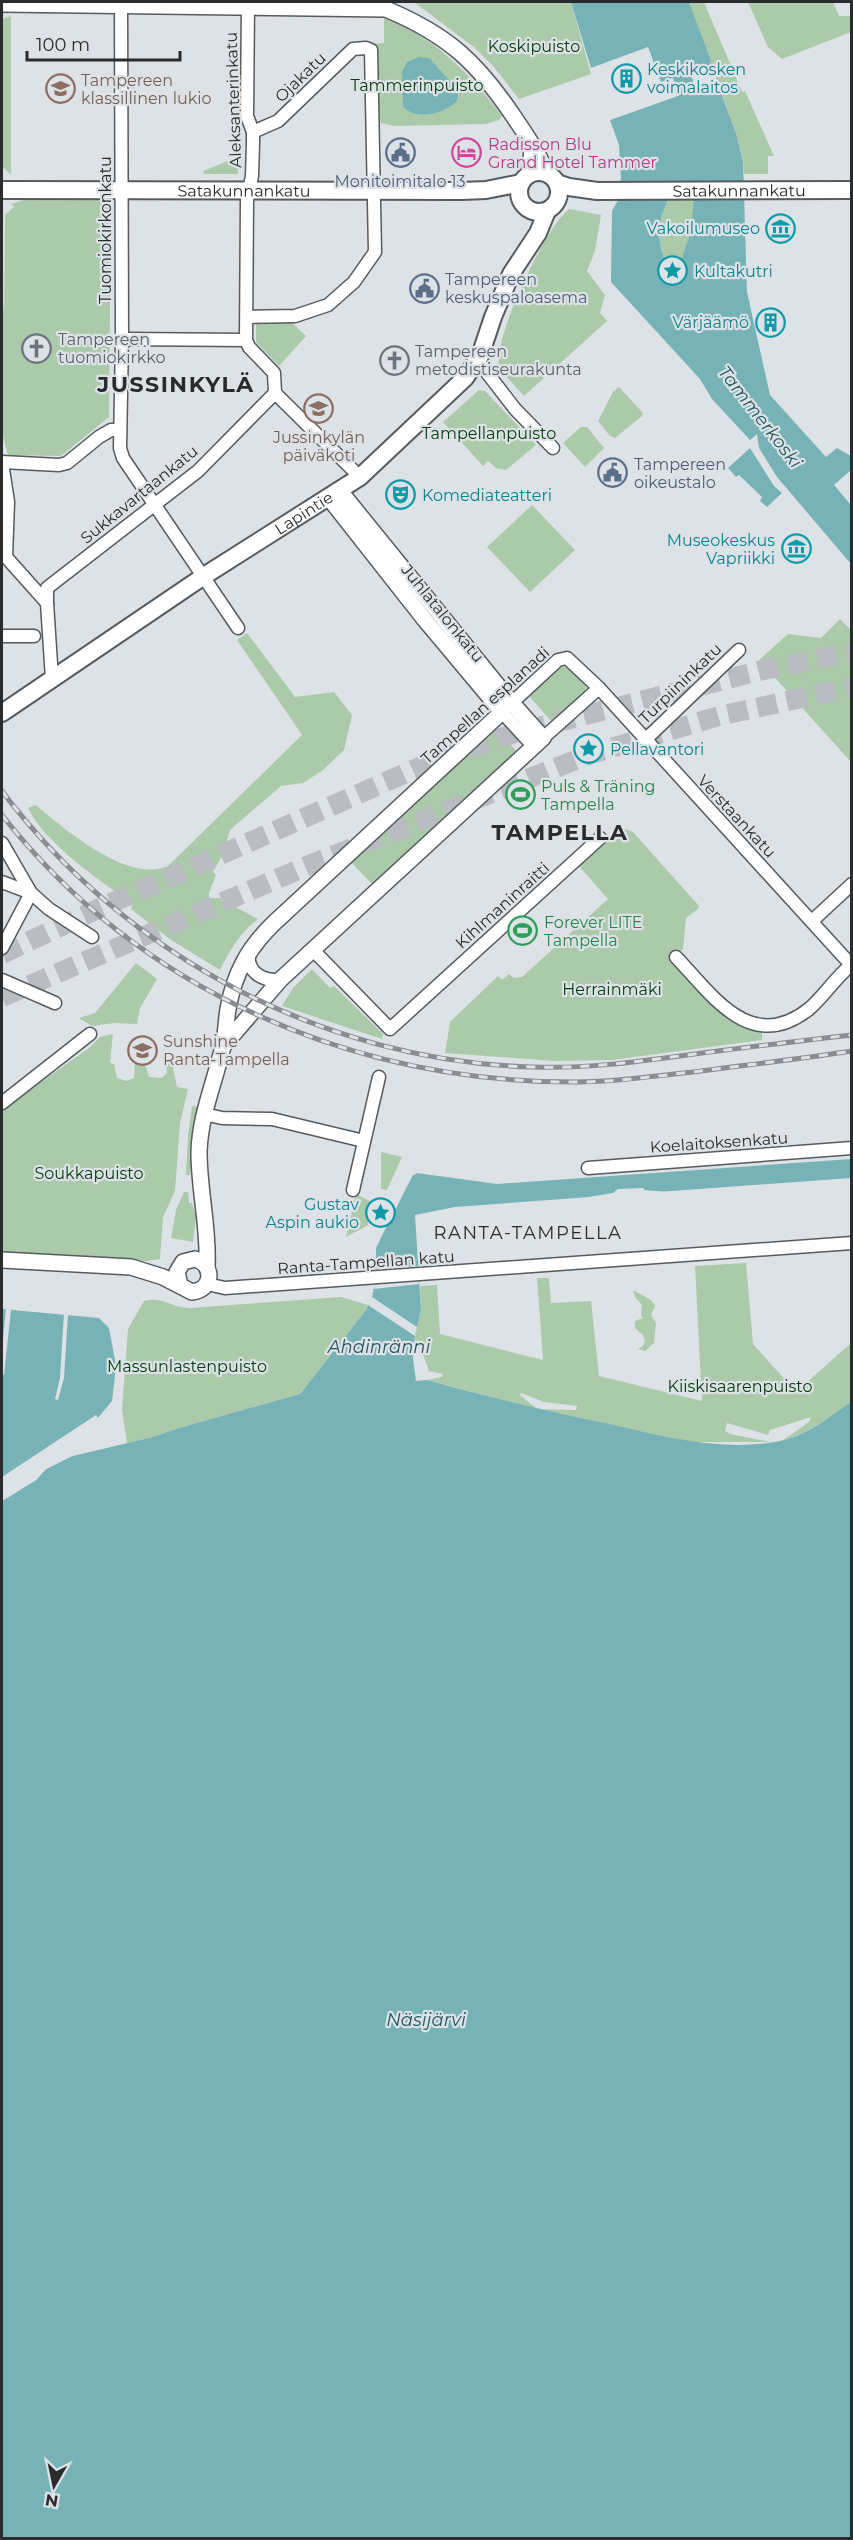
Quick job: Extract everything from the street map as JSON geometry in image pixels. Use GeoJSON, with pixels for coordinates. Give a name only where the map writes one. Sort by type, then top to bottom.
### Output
{"type":"FeatureCollection","features":[{"type":"Feature","properties":{"kind":"main road","name":"Satakunnankatu"},"geometry":{"type":"LineString","coordinates":[[2,190],[486,190],[538,178],[597,191],[852,190]]}},
{"type":"Feature","properties":{"kind":"main road"},"geometry":{"type":"LineString","coordinates":[[523,205],[536,212],[551,208],[559,194],[538,178],[519,189],[523,205],[529,216],[530,243]]}},
{"type":"Feature","properties":{"kind":"main road","name":"Satakunnankatu"},"geometry":{"type":"LineString","coordinates":[[486,190],[523,205]]}},
{"type":"Feature","properties":{"kind":"main road","name":"Satakunnankatu"},"geometry":{"type":"LineString","coordinates":[[551,208],[597,191]]}},
{"type":"Feature","properties":{"kind":"main road","name":"Lapintie"},"geometry":{"type":"LineString","coordinates":[[2,713],[204,576],[335,495],[360,477],[465,378],[478,361],[502,294],[551,208]]}},
{"type":"Feature","properties":{"kind":"street"},"geometry":{"type":"LineString","coordinates":[[396,2],[421,24],[457,49],[494,86],[532,146],[538,178]]}},
{"type":"Feature","properties":{"kind":"street"},"geometry":{"type":"LineString","coordinates":[[2,4],[379,4],[421,24]]}},
{"type":"Feature","properties":{"kind":"street","name":"Tuomiokirkonkatu"},"geometry":{"type":"LineString","coordinates":[[121,4],[120,448],[123,458],[238,628]]}},
{"type":"Feature","properties":{"kind":"street","name":"Aleksanterinkatu"},"geometry":{"type":"LineString","coordinates":[[246,340],[247,200],[252,176],[253,132],[248,116],[248,4]]}},
{"type":"Feature","properties":{"kind":"street","name":"Ojakatu"},"geometry":{"type":"LineString","coordinates":[[253,132],[278,122],[353,48],[368,48],[372,52],[375,191]]}},
{"type":"Feature","properties":{"kind":"street"},"geometry":{"type":"LineString","coordinates":[[247,317],[295,316],[313,312],[328,305],[348,289],[375,252],[375,191]]}},
{"type":"Feature","properties":{"kind":"street"},"geometry":{"type":"LineString","coordinates":[[122,339],[246,340],[249,348],[274,374],[275,393],[360,477]]}},
{"type":"Feature","properties":{"kind":"street"},"geometry":{"type":"LineString","coordinates":[[478,361],[515,409],[553,448]]}},
{"type":"Feature","properties":{"kind":"street","name":"Sukkavartaankatu"},"geometry":{"type":"LineString","coordinates":[[47,603],[47,588],[198,471],[275,393]]}},
{"type":"Feature","properties":{"kind":"street"},"geometry":{"type":"LineString","coordinates":[[52,679],[47,603],[4,557],[8,502],[2,463],[59,465],[66,463],[111,430],[120,430]]}},
{"type":"Feature","properties":{"kind":"street","name":"Juhlatalonkatu"},"geometry":{"type":"LineString","coordinates":[[335,495],[421,615],[538,742]]}},
{"type":"Feature","properties":{"kind":"street"},"geometry":{"type":"LineString","coordinates":[[2,636],[34,636]]}},
{"type":"Feature","properties":{"kind":"street","name":"Turpiininkatu"},"geometry":{"type":"LineString","coordinates":[[645,740],[739,650]]}},
{"type":"Feature","properties":{"kind":"street","name":"Tampellan esplanadi"},"geometry":{"type":"LineString","coordinates":[[207,1266],[208,1243],[203,1221],[199,1154],[204,1114],[224,1044],[236,977],[249,952],[274,923],[551,665],[564,658],[571,660],[599,688],[538,742],[316,953],[280,980],[224,1044]]}},
{"type":"Feature","properties":{"kind":"street","name":"Verstaankatu"},"geometry":{"type":"LineString","coordinates":[[599,688],[851,966]]}},
{"type":"Feature","properties":{"kind":"street","name":"Kihlmaninraitti"},"geometry":{"type":"LineString","coordinates":[[316,953],[390,1029],[600,838]]}},
{"type":"Feature","properties":{"kind":"street"},"geometry":{"type":"LineString","coordinates":[[2,843],[31,893],[49,909],[92,937]]}},
{"type":"Feature","properties":{"kind":"street"},"geometry":{"type":"LineString","coordinates":[[2,882],[31,893]]}},
{"type":"Feature","properties":{"kind":"street"},"geometry":{"type":"LineString","coordinates":[[812,921],[852,884]]}},
{"type":"Feature","properties":{"kind":"street"},"geometry":{"type":"LineString","coordinates":[[2,948],[31,893]]}},
{"type":"Feature","properties":{"kind":"street"},"geometry":{"type":"LineString","coordinates":[[249,952],[249,965],[258,975],[280,980]]}},
{"type":"Feature","properties":{"kind":"street"},"geometry":{"type":"LineString","coordinates":[[676,957],[727,1011],[738,1019],[752,1024],[777,1024],[800,1015],[851,966]]}},
{"type":"Feature","properties":{"kind":"street"},"geometry":{"type":"LineString","coordinates":[[2,980],[55,1003]]}},
{"type":"Feature","properties":{"kind":"street"},"geometry":{"type":"LineString","coordinates":[[2,1103],[90,1034]]}},
{"type":"Feature","properties":{"kind":"street"},"geometry":{"type":"LineString","coordinates":[[353,1190],[379,1077]]}},
{"type":"Feature","properties":{"kind":"street"},"geometry":{"type":"LineString","coordinates":[[204,1114],[222,1118],[272,1119],[364,1141]]}},
{"type":"Feature","properties":{"kind":"street","name":"Koelaitoksenkatu"},"geometry":{"type":"LineString","coordinates":[[588,1168],[852,1149]]}},
{"type":"Feature","properties":{"kind":"street","name":"Tampellan esplanadi"},"geometry":{"type":"LineString","coordinates":[[187,1260],[197,1246],[203,1221]]}},
{"type":"Feature","properties":{"kind":"street","name":"Ranta-Tampellan katu"},"geometry":{"type":"LineString","coordinates":[[207,1284],[225,1288],[334,1277],[376,1278],[852,1243]]}},
{"type":"Feature","properties":{"kind":"street"},"geometry":{"type":"LineString","coordinates":[[2,1260],[131,1267],[163,1277],[192,1292],[202,1289],[207,1284],[210,1273],[207,1266],[200,1260],[139,1264],[131,1267]]}},
{"type":"Feature","properties":{"kind":"street"},"geometry":{"type":"LineString","coordinates":[[180,1285],[177,1272],[187,1260]]}},
{"type":"Feature","properties":{"kind":"green space","name":"Koskipuisto"},"geometry":{"type":"Polygon","coordinates":[[[414,2],[571,2],[591,74],[519,99],[494,67],[475,48],[414,2]]]}},
{"type":"Feature","properties":{"kind":"green space"},"geometry":{"type":"Polygon","coordinates":[[[689,2],[704,2],[742,92],[745,91],[774,156],[768,156],[768,174],[744,174],[743,159],[736,133],[689,2]]]}},
{"type":"Feature","properties":{"kind":"green space"},"geometry":{"type":"Polygon","coordinates":[[[748,2],[833,2],[839,16],[851,16],[851,32],[782,59],[768,47],[748,2]]]}},
{"type":"Feature","properties":{"kind":"green space"},"geometry":{"type":"Polygon","coordinates":[[[11,16],[11,175],[2,166],[2,19],[11,16]]]}},
{"type":"Feature","properties":{"kind":"green space","name":"Tammerinpuisto"},"geometry":{"type":"Polygon","coordinates":[[[384,18],[419,35],[450,58],[502,116],[499,120],[486,124],[395,126],[381,123],[377,116],[374,44],[384,43],[384,18]]]}},
{"type":"Feature","properties":{"kind":"green space"},"geometry":{"type":"Polygon","coordinates":[[[238,157],[238,174],[204,174],[203,171],[238,157]]]}},
{"type":"Feature","properties":{"kind":"green space"},"geometry":{"type":"Polygon","coordinates":[[[24,200],[103,200],[111,208],[109,417],[61,456],[8,455],[2,433],[5,215],[14,207],[11,204],[24,200]]]}},
{"type":"Feature","properties":{"kind":"green space"},"geometry":{"type":"Polygon","coordinates":[[[668,200],[695,200],[690,235],[676,275],[671,275],[659,238],[661,220],[668,200]]]}},
{"type":"Feature","properties":{"kind":"green space"},"geometry":{"type":"Polygon","coordinates":[[[569,209],[601,215],[595,251],[587,271],[605,295],[600,313],[607,321],[524,396],[506,376],[509,369],[499,364],[500,350],[513,307],[535,258],[547,237],[569,209]]]}},
{"type":"Feature","properties":{"kind":"green space"},"geometry":{"type":"Polygon","coordinates":[[[256,323],[292,323],[306,336],[279,366],[256,342],[256,323]]]}},
{"type":"Feature","properties":{"kind":"green space"},"geometry":{"type":"Polygon","coordinates":[[[619,387],[643,413],[615,438],[610,436],[598,421],[613,392],[619,387]]]}},
{"type":"Feature","properties":{"kind":"green space","name":"Tampellanpuisto"},"geometry":{"type":"Polygon","coordinates":[[[479,390],[485,391],[536,445],[506,470],[496,468],[488,461],[483,466],[443,422],[479,390]]]}},
{"type":"Feature","properties":{"kind":"green space"},"geometry":{"type":"Polygon","coordinates":[[[581,427],[587,427],[604,448],[585,467],[563,443],[581,427]]]}},
{"type":"Feature","properties":{"kind":"green space"},"geometry":{"type":"Polygon","coordinates":[[[532,505],[575,550],[530,592],[487,547],[532,505]]]}},
{"type":"Feature","properties":{"kind":"green space"},"geometry":{"type":"Polygon","coordinates":[[[840,619],[851,630],[851,762],[759,660],[788,634],[821,638],[840,619]]]}},
{"type":"Feature","properties":{"kind":"green space"},"geometry":{"type":"Polygon","coordinates":[[[247,633],[295,697],[334,692],[352,715],[344,750],[323,770],[303,783],[281,786],[230,830],[222,856],[213,872],[216,875],[209,898],[219,898],[258,919],[236,942],[220,970],[171,940],[131,909],[133,903],[74,861],[47,834],[28,808],[36,805],[80,840],[116,861],[152,870],[168,866],[302,735],[237,640],[247,633]]]}},
{"type":"Feature","properties":{"kind":"green space"},"geometry":{"type":"Polygon","coordinates":[[[563,667],[572,669],[587,688],[572,708],[551,721],[529,696],[554,669],[563,667]]]}},
{"type":"Feature","properties":{"kind":"green space"},"geometry":{"type":"Polygon","coordinates":[[[495,728],[519,754],[375,887],[350,861],[495,728]]]}},
{"type":"Feature","properties":{"kind":"green space","name":"Herrainmäki"},"geometry":{"type":"Polygon","coordinates":[[[622,828],[633,832],[699,906],[686,918],[683,949],[674,958],[683,968],[762,1029],[762,1040],[612,1060],[555,1061],[445,1053],[450,1022],[498,976],[502,980],[509,974],[514,978],[522,977],[608,899],[579,866],[622,828]]]}},
{"type":"Feature","properties":{"kind":"green space"},"geometry":{"type":"Polygon","coordinates":[[[136,963],[157,979],[140,1008],[137,1024],[115,1023],[92,1026],[79,1018],[95,1013],[136,963]]]}},
{"type":"Feature","properties":{"kind":"green space"},"geometry":{"type":"Polygon","coordinates":[[[312,969],[330,988],[334,986],[383,1034],[382,1039],[282,1006],[293,988],[312,969]]]}},
{"type":"Feature","properties":{"kind":"green space","name":"Soukkapuisto"},"geometry":{"type":"Polygon","coordinates":[[[113,1034],[110,1063],[114,1064],[117,1078],[126,1081],[134,1078],[135,1063],[140,1060],[145,1064],[149,1077],[162,1078],[167,1073],[166,1059],[171,1058],[177,1087],[188,1089],[180,1123],[175,1191],[163,1217],[160,1259],[146,1261],[2,1254],[2,1110],[89,1048],[100,1037],[113,1034]]]}},
{"type":"Feature","properties":{"kind":"green space"},"geometry":{"type":"Polygon","coordinates":[[[192,1106],[198,1107],[190,1175],[186,1175],[188,1136],[192,1106]]]}},
{"type":"Feature","properties":{"kind":"green space"},"geometry":{"type":"Polygon","coordinates":[[[381,1152],[402,1157],[387,1190],[381,1189],[381,1152]]]}},
{"type":"Feature","properties":{"kind":"green space"},"geometry":{"type":"Polygon","coordinates":[[[184,1192],[188,1192],[189,1203],[192,1203],[196,1216],[193,1242],[171,1238],[176,1210],[184,1192]]]}},
{"type":"Feature","properties":{"kind":"green space"},"geometry":{"type":"Polygon","coordinates":[[[356,1194],[370,1201],[368,1225],[346,1237],[356,1194]]]}},
{"type":"Feature","properties":{"kind":"green space","name":"Kiiskisaarenpuisto"},"geometry":{"type":"Polygon","coordinates":[[[746,1263],[753,1344],[796,1392],[851,1343],[851,1402],[809,1429],[782,1441],[809,1422],[811,1417],[770,1430],[768,1435],[727,1423],[725,1431],[730,1434],[771,1442],[687,1442],[539,1409],[576,1410],[577,1406],[544,1402],[521,1393],[520,1395],[537,1409],[427,1380],[442,1377],[443,1374],[429,1371],[423,1354],[429,1347],[414,1343],[421,1310],[420,1286],[437,1285],[440,1334],[543,1360],[537,1278],[549,1278],[551,1303],[591,1301],[599,1376],[702,1401],[695,1266],[746,1263]]]}},
{"type":"Feature","properties":{"kind":"green space"},"geometry":{"type":"Polygon","coordinates":[[[633,1290],[651,1300],[655,1306],[651,1315],[656,1323],[654,1343],[645,1351],[638,1349],[645,1341],[643,1335],[635,1328],[635,1321],[643,1318],[642,1305],[635,1297],[633,1290]]]}},
{"type":"Feature","properties":{"kind":"green space","name":"Massunlastenpuisto"},"geometry":{"type":"Polygon","coordinates":[[[341,1297],[368,1305],[300,1394],[127,1443],[122,1410],[128,1329],[144,1301],[157,1300],[190,1308],[341,1297]]]}},
{"type":"Feature","properties":{"kind":"water"},"geometry":{"type":"Polygon","coordinates":[[[571,2],[689,2],[711,61],[710,65],[661,82],[648,47],[591,68],[571,2]]]}},
{"type":"Feature","properties":{"kind":"water"},"geometry":{"type":"Polygon","coordinates":[[[419,57],[429,58],[458,94],[457,101],[446,109],[431,114],[416,114],[403,107],[402,72],[407,62],[419,57]]]}},
{"type":"Feature","properties":{"kind":"water"},"geometry":{"type":"Polygon","coordinates":[[[717,82],[736,133],[743,161],[747,292],[770,395],[826,457],[837,448],[851,456],[851,470],[834,485],[851,505],[851,564],[777,477],[759,448],[757,434],[750,440],[712,399],[700,379],[611,282],[612,211],[618,200],[621,178],[619,145],[610,120],[717,82]],[[668,200],[661,220],[659,238],[671,275],[676,275],[690,234],[694,200],[668,200]]]}},
{"type":"Feature","properties":{"kind":"water"},"geometry":{"type":"Polygon","coordinates":[[[750,448],[774,486],[782,493],[767,507],[760,501],[762,497],[739,475],[736,477],[728,468],[750,448]]]}},
{"type":"Feature","properties":{"kind":"water","name":"Näsijärvi"},"geometry":{"type":"Polygon","coordinates":[[[851,1159],[851,1178],[455,1207],[415,1215],[421,1310],[412,1350],[416,1381],[427,1380],[557,1413],[667,1437],[712,1444],[757,1444],[790,1438],[818,1425],[851,1402],[851,2538],[2,2538],[2,1501],[36,1480],[46,1469],[72,1456],[153,1437],[300,1394],[366,1310],[372,1297],[378,1269],[376,1268],[375,1250],[409,1178],[417,1173],[497,1184],[851,1159]]]}},
{"type":"Feature","properties":{"kind":"water"},"geometry":{"type":"Polygon","coordinates":[[[2,1309],[99,1318],[109,1328],[116,1366],[112,1401],[98,1418],[2,1481],[2,1309]]]}},
{"type":"Feature","properties":{"kind":"pier"},"geometry":{"type":"Polygon","coordinates":[[[716,79],[719,81],[607,121],[609,117],[716,79]]]}},
{"type":"Feature","properties":{"kind":"pier"},"geometry":{"type":"Polygon","coordinates":[[[417,1170],[472,1176],[471,1179],[417,1173],[413,1175],[376,1247],[376,1268],[373,1267],[373,1249],[407,1176],[417,1170]]]}},
{"type":"Feature","properties":{"kind":"pier"},"geometry":{"type":"Polygon","coordinates":[[[644,1188],[644,1190],[668,1192],[582,1198],[613,1193],[618,1189],[644,1188]]]}},
{"type":"Feature","properties":{"kind":"pier"},"geometry":{"type":"Polygon","coordinates":[[[418,1266],[419,1284],[374,1289],[378,1268],[418,1266]]]}},
{"type":"Feature","properties":{"kind":"pier"},"geometry":{"type":"Polygon","coordinates":[[[372,1297],[417,1327],[415,1336],[368,1305],[372,1297]]]}},
{"type":"Feature","properties":{"kind":"pier"},"geometry":{"type":"Polygon","coordinates":[[[6,1309],[11,1310],[4,1375],[2,1375],[2,1349],[6,1309]]]}},
{"type":"Feature","properties":{"kind":"pier"},"geometry":{"type":"Polygon","coordinates":[[[64,1313],[68,1314],[64,1378],[58,1400],[55,1399],[60,1378],[64,1313]]]}},
{"type":"Feature","properties":{"kind":"pier"},"geometry":{"type":"Polygon","coordinates":[[[106,1409],[109,1409],[100,1420],[2,1484],[2,1477],[96,1415],[98,1418],[106,1409]]]}},
{"type":"Feature","properties":{"kind":"pier"},"geometry":{"type":"Polygon","coordinates":[[[126,1440],[127,1443],[72,1456],[46,1469],[36,1480],[2,1501],[2,1498],[45,1467],[70,1453],[126,1440]]]}},
{"type":"Feature","properties":{"kind":"waterway","name":"Tammerkoski"},"geometry":{"type":"LineString","coordinates":[[673,52],[695,113]]}},
{"type":"Feature","properties":{"kind":"tunnel"},"geometry":{"type":"LineString","coordinates":[[2,954],[100,908],[431,762],[515,733],[759,671],[852,652]]}},
{"type":"Feature","properties":{"kind":"tunnel"},"geometry":{"type":"LineString","coordinates":[[2,997],[314,863],[591,754],[719,716],[852,687]]}},
{"type":"Feature","properties":{"kind":"railway"},"geometry":{"type":"LineString","coordinates":[[2,791],[52,850],[108,903],[169,949],[236,989],[306,1021],[379,1045],[455,1060],[532,1067],[571,1067],[852,1035]]}},
{"type":"Feature","properties":{"kind":"railway"},"geometry":{"type":"LineString","coordinates":[[2,815],[57,877],[119,932],[186,978],[258,1015],[334,1045],[413,1066],[494,1078],[577,1082],[650,1077],[852,1051]]}},
{"type":"Feature","properties":{"kind":"place","name":"Keskikosken voimalaitos"},"geometry":{"type":"Point","coordinates":[626,78]}},
{"type":"Feature","properties":{"kind":"place","name":"Tampereen klassillinen lukio"},"geometry":{"type":"Point","coordinates":[60,89]}},
{"type":"Feature","properties":{"kind":"place","name":"Monitoimitalo 13"},"geometry":{"type":"Point","coordinates":[400,153]}},
{"type":"Feature","properties":{"kind":"place","name":"Radisson Blu Grand Hotel Tammer"},"geometry":{"type":"Point","coordinates":[467,153]}},
{"type":"Feature","properties":{"kind":"place","name":"Vakoilumuseo"},"geometry":{"type":"Point","coordinates":[781,228]}},
{"type":"Feature","properties":{"kind":"place","name":"Kultakutri"},"geometry":{"type":"Point","coordinates":[673,271]}},
{"type":"Feature","properties":{"kind":"place","name":"Tampereen keskuspaloasema"},"geometry":{"type":"Point","coordinates":[424,288]}},
{"type":"Feature","properties":{"kind":"place","name":"Värjäämö"},"geometry":{"type":"Point","coordinates":[770,322]}},
{"type":"Feature","properties":{"kind":"place","name":"Tampereen tuomiokirkko"},"geometry":{"type":"Point","coordinates":[37,348]}},
{"type":"Feature","properties":{"kind":"place","name":"Tampereen metodistiseurakunta"},"geometry":{"type":"Point","coordinates":[394,360]}},
{"type":"Feature","properties":{"kind":"place","name":"Jussinkylän päiväkoti"},"geometry":{"type":"Point","coordinates":[319,409]}},
{"type":"Feature","properties":{"kind":"place","name":"Tampereen oikeustalo"},"geometry":{"type":"Point","coordinates":[613,473]}},
{"type":"Feature","properties":{"kind":"place","name":"Komediateatteri"},"geometry":{"type":"Point","coordinates":[401,495]}},
{"type":"Feature","properties":{"kind":"place","name":"Museokeskus Vapriikki"},"geometry":{"type":"Point","coordinates":[796,549]}},
{"type":"Feature","properties":{"kind":"place","name":"Pellavantori"},"geometry":{"type":"Point","coordinates":[589,749]}},
{"type":"Feature","properties":{"kind":"place","name":"Puls & Träning Tampella"},"geometry":{"type":"Point","coordinates":[520,795]}},
{"type":"Feature","properties":{"kind":"place","name":"Forever LITE Tampella"},"geometry":{"type":"Point","coordinates":[523,931]}},
{"type":"Feature","properties":{"kind":"place","name":"Sunshine Ranta-Tampella"},"geometry":{"type":"Point","coordinates":[142,1050]}},
{"type":"Feature","properties":{"kind":"place","name":"Gustav Aspin aukio"},"geometry":{"type":"Point","coordinates":[380,1213]}},
{"type":"Feature","properties":{"kind":"district","name":"JUSSINKYLÄ"},"geometry":{"type":"Point","coordinates":[176,384]}},
{"type":"Feature","properties":{"kind":"district","name":"TAMPELLA"},"geometry":{"type":"Point","coordinates":[560,832]}},
{"type":"Feature","properties":{"kind":"district","name":"RANTA-TAMPELLA"},"geometry":{"type":"Point","coordinates":[528,1233]}},
{"type":"Feature","properties":{"kind":"water label","name":"Ahdinränni"},"geometry":{"type":"Point","coordinates":[379,1347]}}]}
